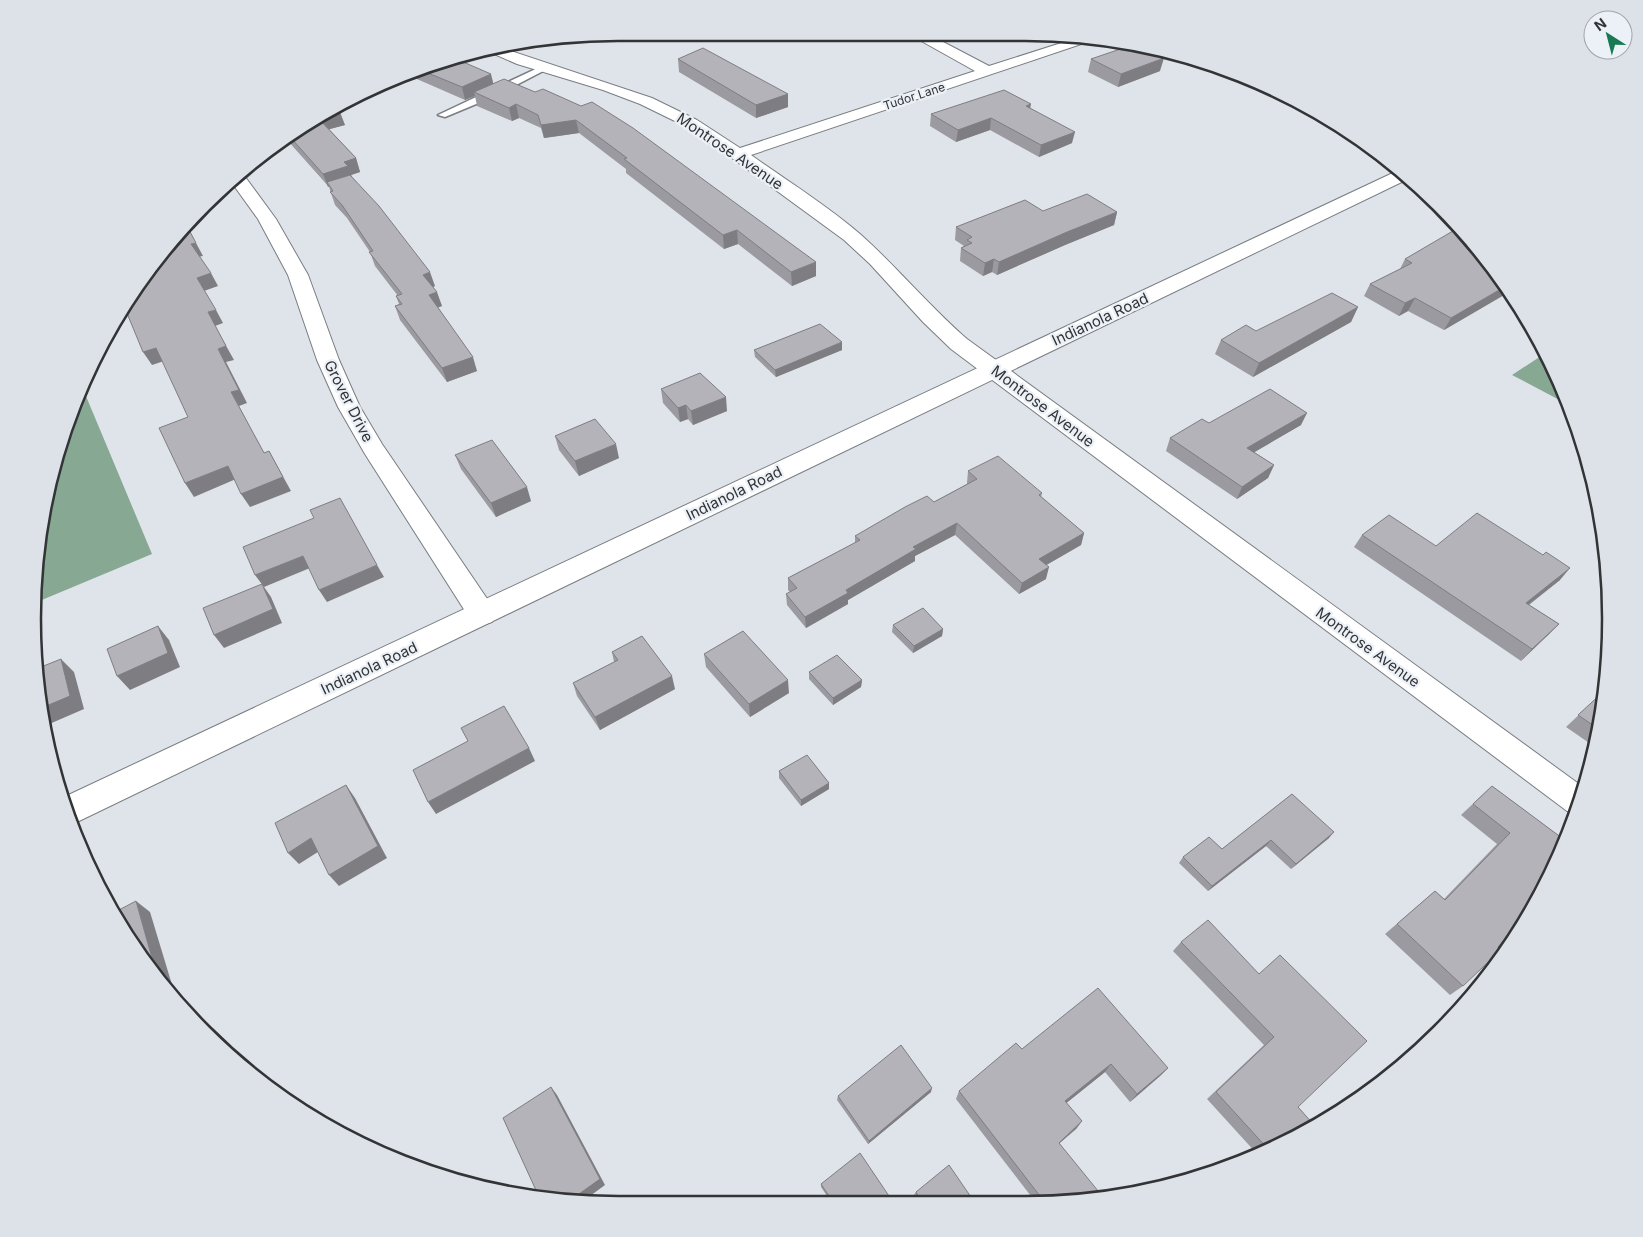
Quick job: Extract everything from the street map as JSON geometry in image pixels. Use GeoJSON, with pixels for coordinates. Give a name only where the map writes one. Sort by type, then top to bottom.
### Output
{"type":"FeatureCollection","features":[{"type":"Feature","properties":{"kind":"street"},"geometry":{"type":"LineString","coordinates":[[929,41],[988,72]]}},
{"type":"Feature","properties":{"kind":"street","name":"Tudor Lane"},"geometry":{"type":"LineString","coordinates":[[738,154],[1074,43]]}},
{"type":"Feature","properties":{"kind":"street","name":"Montrose Avenue"},"geometry":{"type":"LineString","coordinates":[[503,53],[646,101],[691,123],[738,154],[851,236],[877,260],[930,318],[959,344],[1573,797]]}},
{"type":"Feature","properties":{"kind":"street","name":"Indianola Road"},"geometry":{"type":"LineString","coordinates":[[74,808],[1397,178]]}},
{"type":"Feature","properties":{"kind":"street","name":"Grover Drive"},"geometry":{"type":"LineString","coordinates":[[241,182],[267,218],[294,268],[328,360],[349,407],[372,448],[482,614]]}},
{"type":"Feature","properties":{"kind":"lane"},"geometry":{"type":"LineString","coordinates":[[442,115],[490,95],[544,68]]}},
{"type":"Feature","properties":{"kind":"green space"},"geometry":{"type":"Polygon","coordinates":[[[1539,357],[1559,400],[1512,375],[1539,357]]]}},
{"type":"Feature","properties":{"kind":"green space"},"geometry":{"type":"Polygon","coordinates":[[[86,396],[152,554],[41,600],[46,543],[52,506],[72,433],[86,396]]]}},
{"type":"Feature","properties":{"kind":"building"},"geometry":{"type":"Polygon","coordinates":[[[703,48],[788,94],[756,105],[678,59],[703,48]]]}},
{"type":"Feature","properties":{"kind":"building"},"geometry":{"type":"Polygon","coordinates":[[[1120,49],[1163,58],[1121,74],[1091,59],[1120,49]]]}},
{"type":"Feature","properties":{"kind":"building"},"geometry":{"type":"Polygon","coordinates":[[[464,62],[491,74],[462,87],[429,73],[464,62]]]}},
{"type":"Feature","properties":{"kind":"building"},"geometry":{"type":"Polygon","coordinates":[[[504,79],[535,92],[543,89],[581,106],[592,102],[633,128],[816,262],[791,272],[737,230],[723,235],[576,120],[541,125],[538,115],[516,104],[509,108],[474,92],[504,79]]]}},
{"type":"Feature","properties":{"kind":"building"},"geometry":{"type":"Polygon","coordinates":[[[1004,90],[1031,104],[1026,106],[1075,132],[1041,145],[991,118],[958,130],[931,114],[1004,90]]]}},
{"type":"Feature","properties":{"kind":"building"},"geometry":{"type":"Polygon","coordinates":[[[323,123],[356,158],[344,162],[348,166],[323,174],[294,142],[323,123]]]}},
{"type":"Feature","properties":{"kind":"building"},"geometry":{"type":"Polygon","coordinates":[[[350,175],[379,206],[430,272],[423,275],[437,292],[429,295],[473,357],[442,368],[395,306],[402,304],[396,296],[402,294],[369,252],[373,251],[342,205],[330,192],[333,191],[327,182],[350,175]]]}},
{"type":"Feature","properties":{"kind":"building"},"geometry":{"type":"Polygon","coordinates":[[[1087,194],[1117,212],[999,262],[994,259],[985,263],[961,248],[972,243],[967,240],[972,237],[956,227],[1025,200],[1043,211],[1087,194]]]}},
{"type":"Feature","properties":{"kind":"building"},"geometry":{"type":"Polygon","coordinates":[[[1452,231],[1499,290],[1451,318],[1415,298],[1405,303],[1370,284],[1412,263],[1405,259],[1452,231]]]}},
{"type":"Feature","properties":{"kind":"building"},"geometry":{"type":"Polygon","coordinates":[[[190,232],[196,243],[191,244],[211,273],[197,278],[216,310],[208,312],[226,346],[218,349],[239,390],[231,392],[264,453],[269,451],[283,477],[241,494],[228,466],[185,483],[159,428],[188,417],[156,348],[143,352],[128,316],[161,267],[190,232]]]}},
{"type":"Feature","properties":{"kind":"building"},"geometry":{"type":"Polygon","coordinates":[[[1332,293],[1358,307],[1259,363],[1221,340],[1246,325],[1256,331],[1332,293]]]}},
{"type":"Feature","properties":{"kind":"building"},"geometry":{"type":"Polygon","coordinates":[[[820,324],[842,342],[775,370],[754,350],[820,324]]]}},
{"type":"Feature","properties":{"kind":"building"},"geometry":{"type":"Polygon","coordinates":[[[700,373],[726,397],[691,411],[686,405],[678,408],[661,389],[700,373]]]}},
{"type":"Feature","properties":{"kind":"building"},"geometry":{"type":"Polygon","coordinates":[[[1270,389],[1307,413],[1247,448],[1274,465],[1242,487],[1170,438],[1202,419],[1209,423],[1270,389]]]}},
{"type":"Feature","properties":{"kind":"building"},"geometry":{"type":"Polygon","coordinates":[[[595,419],[616,444],[575,461],[555,436],[595,419]]]}},
{"type":"Feature","properties":{"kind":"building"},"geometry":{"type":"Polygon","coordinates":[[[492,440],[527,487],[491,503],[455,455],[492,440]]]}},
{"type":"Feature","properties":{"kind":"building"},"geometry":{"type":"Polygon","coordinates":[[[998,456],[1042,493],[1039,495],[1084,533],[1039,559],[1049,567],[1022,583],[957,523],[913,547],[916,549],[846,590],[848,593],[805,617],[786,594],[797,588],[788,578],[860,540],[855,536],[905,507],[927,496],[934,502],[977,479],[968,471],[998,456]]]}},
{"type":"Feature","properties":{"kind":"building"},"geometry":{"type":"Polygon","coordinates":[[[340,498],[377,565],[319,590],[303,556],[255,575],[243,547],[314,518],[310,510],[340,498]]]}},
{"type":"Feature","properties":{"kind":"building"},"geometry":{"type":"Polygon","coordinates":[[[1477,513],[1543,555],[1546,552],[1570,568],[1526,603],[1559,624],[1532,649],[1362,535],[1389,515],[1436,546],[1477,513]]]}},
{"type":"Feature","properties":{"kind":"building"},"geometry":{"type":"Polygon","coordinates":[[[262,584],[273,609],[214,635],[203,608],[262,584]]]}},
{"type":"Feature","properties":{"kind":"building"},"geometry":{"type":"Polygon","coordinates":[[[923,608],[943,629],[914,646],[893,625],[923,608]]]}},
{"type":"Feature","properties":{"kind":"building"},"geometry":{"type":"Polygon","coordinates":[[[158,626],[168,653],[117,676],[107,649],[158,626]]]}},
{"type":"Feature","properties":{"kind":"building"},"geometry":{"type":"Polygon","coordinates":[[[743,631],[788,680],[749,704],[704,654],[743,631]]]}},
{"type":"Feature","properties":{"kind":"building"},"geometry":{"type":"Polygon","coordinates":[[[642,636],[672,676],[595,717],[573,683],[618,660],[612,652],[642,636]]]}},
{"type":"Feature","properties":{"kind":"building"},"geometry":{"type":"Polygon","coordinates":[[[837,655],[862,680],[833,698],[809,672],[837,655]]]}},
{"type":"Feature","properties":{"kind":"building"},"geometry":{"type":"Polygon","coordinates":[[[61,659],[70,696],[48,705],[43,666],[61,659]]]}},
{"type":"Feature","properties":{"kind":"building"},"geometry":{"type":"Polygon","coordinates":[[[1596,698],[1592,725],[1578,715],[1596,698]]]}},
{"type":"Feature","properties":{"kind":"building"},"geometry":{"type":"Polygon","coordinates":[[[504,706],[529,748],[428,802],[413,770],[468,741],[461,728],[504,706]]]}},
{"type":"Feature","properties":{"kind":"building"},"geometry":{"type":"Polygon","coordinates":[[[807,755],[829,783],[801,800],[779,771],[807,755]]]}},
{"type":"Feature","properties":{"kind":"building"},"geometry":{"type":"Polygon","coordinates":[[[346,785],[378,846],[329,875],[311,838],[288,853],[275,823],[346,785]]]}},
{"type":"Feature","properties":{"kind":"building"},"geometry":{"type":"Polygon","coordinates":[[[1492,786],[1559,836],[1542,874],[1504,939],[1486,964],[1463,986],[1397,924],[1435,891],[1445,900],[1510,833],[1473,804],[1492,786]]]}},
{"type":"Feature","properties":{"kind":"building"},"geometry":{"type":"Polygon","coordinates":[[[1292,794],[1334,832],[1296,864],[1271,840],[1212,886],[1183,857],[1209,837],[1222,849],[1292,794]]]}},
{"type":"Feature","properties":{"kind":"building"},"geometry":{"type":"Polygon","coordinates":[[[136,901],[152,957],[139,939],[120,909],[136,901]]]}},
{"type":"Feature","properties":{"kind":"building"},"geometry":{"type":"Polygon","coordinates":[[[1208,920],[1259,974],[1280,955],[1367,1041],[1298,1107],[1309,1120],[1263,1144],[1216,1092],[1274,1037],[1181,942],[1208,920]]]}},
{"type":"Feature","properties":{"kind":"building"},"geometry":{"type":"Polygon","coordinates":[[[1098,988],[1168,1068],[1137,1094],[1111,1064],[1065,1101],[1082,1121],[1059,1143],[1098,1191],[1040,1196],[959,1091],[1016,1043],[1022,1049],[1098,988]]]}},
{"type":"Feature","properties":{"kind":"building"},"geometry":{"type":"Polygon","coordinates":[[[901,1045],[932,1088],[869,1141],[838,1096],[901,1045]]]}},
{"type":"Feature","properties":{"kind":"building"},"geometry":{"type":"Polygon","coordinates":[[[551,1087],[600,1179],[578,1195],[536,1190],[503,1118],[551,1087]]]}},
{"type":"Feature","properties":{"kind":"building"},"geometry":{"type":"Polygon","coordinates":[[[860,1153],[889,1196],[829,1196],[821,1184],[860,1153]]]}},
{"type":"Feature","properties":{"kind":"building"},"geometry":{"type":"Polygon","coordinates":[[[949,1165],[970,1196],[918,1196],[916,1192],[949,1165]]]}}]}
